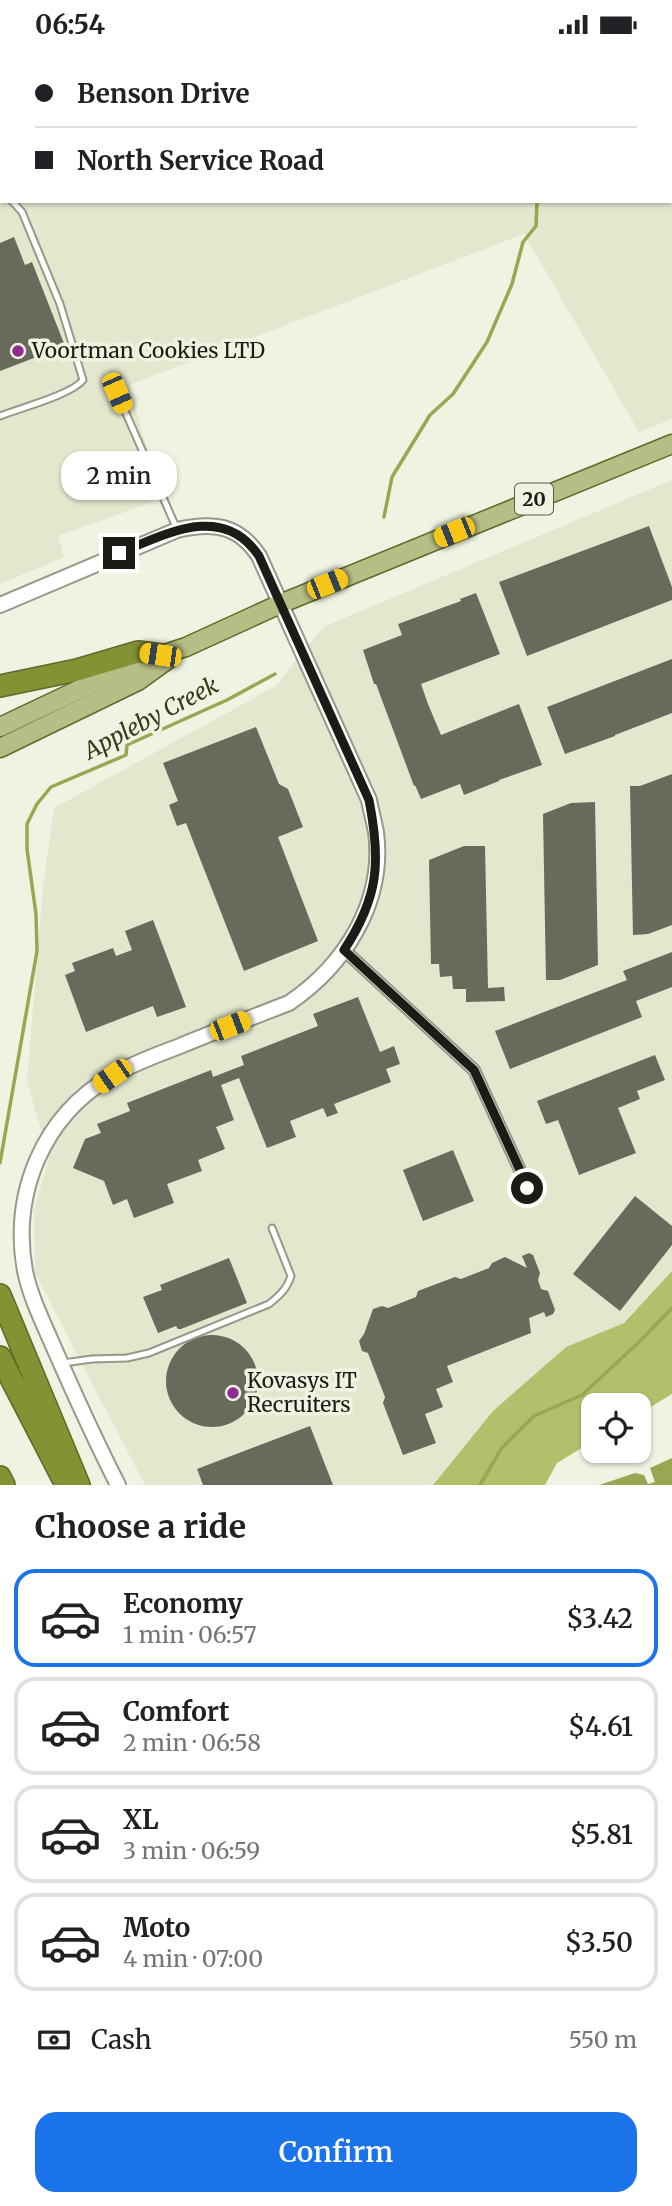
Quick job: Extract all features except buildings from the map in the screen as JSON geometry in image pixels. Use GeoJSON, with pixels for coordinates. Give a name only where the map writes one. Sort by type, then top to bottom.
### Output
{"type":"FeatureCollection","features":[{"type":"Feature","properties":{"kind":"highway"},"geometry":{"type":"LineString","coordinates":[[0,686],[77,670],[138,652],[160,655]]}},
{"type":"Feature","properties":{"kind":"highway"},"geometry":{"type":"LineString","coordinates":[[0,1295],[79,1485]]}},
{"type":"Feature","properties":{"kind":"highway"},"geometry":{"type":"LineString","coordinates":[[0,1357],[66,1485]]}},
{"type":"Feature","properties":{"kind":"highway"},"geometry":{"type":"LineString","coordinates":[[0,1476],[4,1485]]}},
{"type":"Feature","properties":{"kind":"main road","name":"20"},"geometry":{"type":"LineString","coordinates":[[0,727],[131,665],[186,647],[280,604],[672,444]]}},
{"type":"Feature","properties":{"kind":"main road","name":"20"},"geometry":{"type":"LineString","coordinates":[[0,748],[138,681],[186,647]]}},
{"type":"Feature","properties":{"kind":"street"},"geometry":{"type":"LineString","coordinates":[[0,605],[177,530],[205,525],[230,530],[241,536],[252,545],[259,556],[369,800],[376,833],[371,895],[360,926],[326,974],[289,1003],[136,1063],[112,1076],[77,1102],[49,1137],[32,1168],[25,1194],[22,1243],[31,1294],[118,1485]]}},
{"type":"Feature","properties":{"kind":"street"},"geometry":{"type":"LineString","coordinates":[[344,950],[474,1070],[528,1191]]}},
{"type":"Feature","properties":{"kind":"lane"},"geometry":{"type":"LineString","coordinates":[[0,415],[59,395],[79,386],[83,380],[55,292],[22,212],[14,203]]}},
{"type":"Feature","properties":{"kind":"lane"},"geometry":{"type":"LineString","coordinates":[[117,393],[177,530]]}},
{"type":"Feature","properties":{"kind":"lane"},"geometry":{"type":"LineString","coordinates":[[61,1364],[92,1359],[127,1358],[149,1353],[269,1304],[282,1293],[291,1276],[272,1228]]}},
{"type":"Feature","properties":{"kind":"shaded area"},"geometry":{"type":"Polygon","coordinates":[[[0,203],[672,203],[672,419],[639,432],[524,234],[129,385],[161,499],[58,536],[64,557],[0,584],[0,203]]]}},
{"type":"Feature","properties":{"kind":"shaded area"},"geometry":{"type":"Polygon","coordinates":[[[672,480],[672,1271],[624,1323],[566,1347],[493,1411],[433,1485],[145,1485],[35,1273],[34,1209],[49,1159],[27,1081],[43,887],[54,808],[276,686],[323,627],[672,480]]]}},
{"type":"Feature","properties":{"kind":"shaded area"},"geometry":{"type":"Polygon","coordinates":[[[672,1271],[672,1394],[651,1407],[651,1393],[581,1393],[581,1448],[557,1463],[545,1485],[433,1485],[493,1411],[566,1347],[624,1323],[672,1271]]]}},
{"type":"Feature","properties":{"kind":"shaded area"},"geometry":{"type":"Polygon","coordinates":[[[672,1458],[672,1485],[599,1485],[635,1473],[644,1475],[648,1484],[655,1482],[650,1468],[672,1458]]]}},
{"type":"Feature","properties":{"kind":"waterway","name":"Appleby Creek"},"geometry":{"type":"LineString","coordinates":[[384,517],[392,477],[430,415],[453,394],[487,342],[512,284],[523,242],[536,226],[537,203]]}},
{"type":"Feature","properties":{"kind":"waterway","name":"Appleby Creek"},"geometry":{"type":"LineString","coordinates":[[0,1163],[37,951],[36,914],[27,849],[27,824],[37,804],[51,787],[126,755],[127,745],[227,700],[275,674]]}},
{"type":"Feature","properties":{"kind":"waterway","name":"Appleby Creek"},"geometry":{"type":"LineString","coordinates":[[480,1485],[501,1449],[534,1416],[582,1395],[672,1308]]}},
{"type":"Feature","properties":{"kind":"place","name":"Voortman Cookies LTD"},"geometry":{"type":"Point","coordinates":[18,351]}},
{"type":"Feature","properties":{"kind":"place","name":"Kovasys IT Recruiters"},"geometry":{"type":"Point","coordinates":[233,1393]}},
{"type":"Feature","properties":{"kind":"route"},"geometry":{"type":"LineString","coordinates":[[119,553],[177,530],[205,525],[230,530],[252,545],[369,800],[376,833],[374,879],[360,926],[344,950],[474,1070],[527,1188]]}}]}
